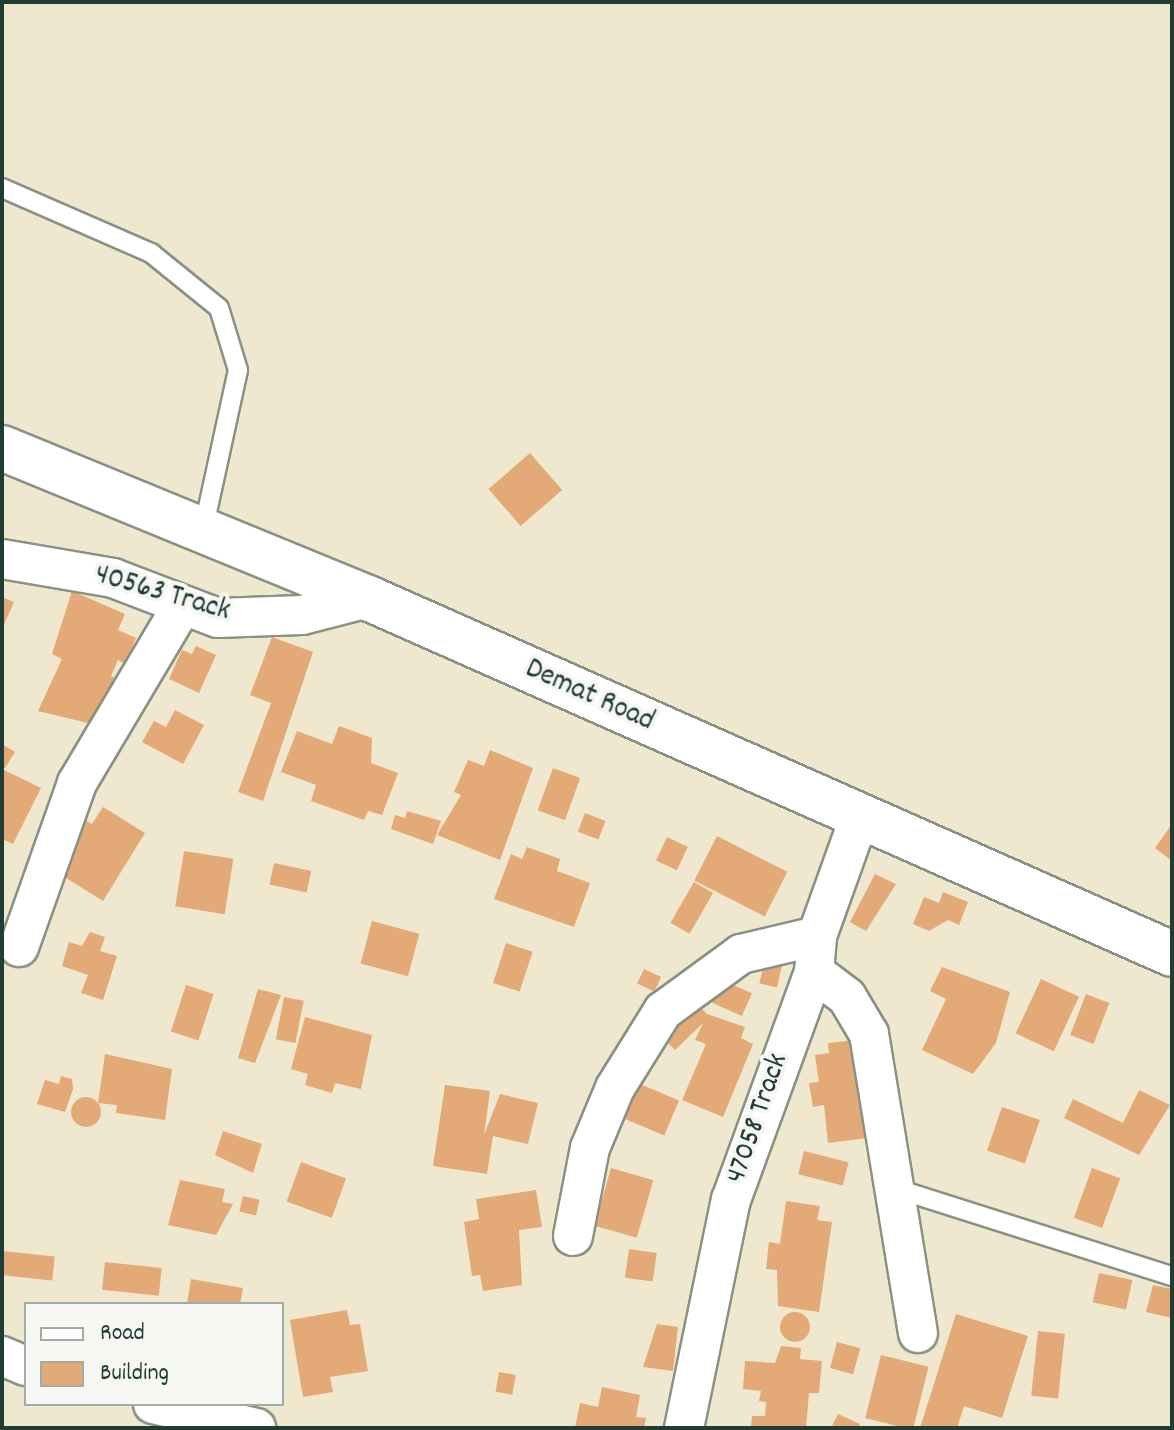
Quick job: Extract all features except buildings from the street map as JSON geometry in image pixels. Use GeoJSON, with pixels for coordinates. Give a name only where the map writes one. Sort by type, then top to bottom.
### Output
{"type":"FeatureCollection","features":[{"type":"Feature","properties":{"kind":"street","name":"Demat Road"},"geometry":{"type":"LineString","coordinates":[[2,448],[368,598],[859,819],[1172,954]]}},
{"type":"Feature","properties":{"kind":"street","name":"40563 Track"},"geometry":{"type":"LineString","coordinates":[[2,559],[113,578],[218,618],[266,618],[368,598]]}},
{"type":"Feature","properties":{"kind":"street"},"geometry":{"type":"LineString","coordinates":[[19,947],[77,783],[182,606]]}},
{"type":"Feature","properties":{"kind":"street","name":"47058 Track"},"geometry":{"type":"LineString","coordinates":[[684,1428],[731,1200],[859,819]]}},
{"type":"Feature","properties":{"kind":"street"},"geometry":{"type":"LineString","coordinates":[[573,1236],[590,1148],[615,1088],[663,1011],[741,954],[816,954],[869,1034],[918,1333]]}},
{"type":"Feature","properties":{"kind":"street"},"geometry":{"type":"LineString","coordinates":[[2,1356],[24,1365]]}},
{"type":"Feature","properties":{"kind":"street"},"geometry":{"type":"LineString","coordinates":[[162,1406],[256,1428]]}},
{"type":"Feature","properties":{"kind":"lane"},"geometry":{"type":"LineString","coordinates":[[2,188],[151,253],[219,308],[238,370],[203,530]]}},
{"type":"Feature","properties":{"kind":"lane"},"geometry":{"type":"LineString","coordinates":[[894,1188],[1172,1276]]}}]}
